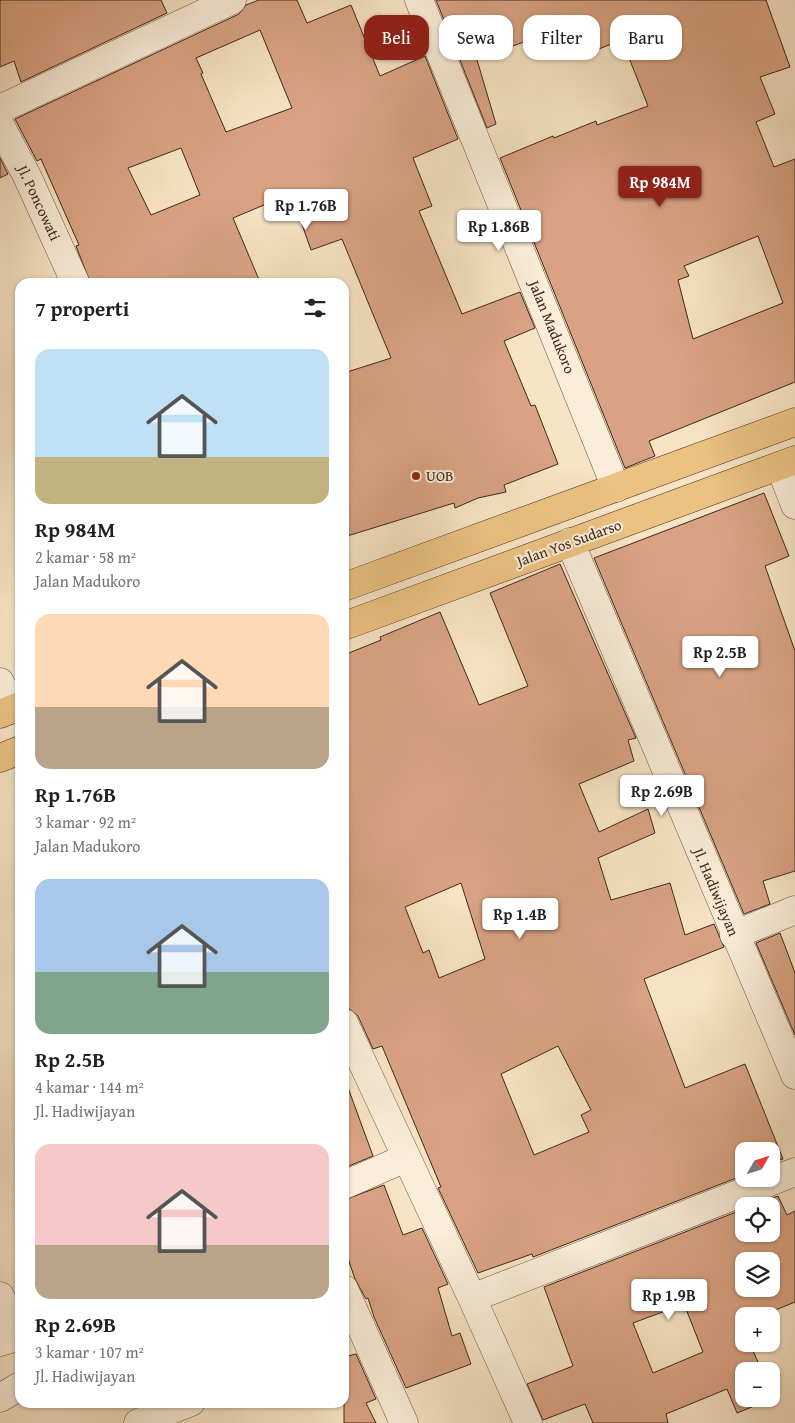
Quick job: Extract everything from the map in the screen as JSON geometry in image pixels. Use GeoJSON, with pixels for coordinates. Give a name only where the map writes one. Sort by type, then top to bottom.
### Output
{"type":"FeatureCollection","features":[{"type":"Feature","properties":{"kind":"main road"},"geometry":{"type":"LineString","coordinates":[[349,585],[795,422]]}},
{"type":"Feature","properties":{"kind":"main road","name":"Jalan Yos Sudarso"},"geometry":{"type":"LineString","coordinates":[[349,624],[788,463]]}},
{"type":"Feature","properties":{"kind":"main road"},"geometry":{"type":"LineString","coordinates":[[616,488],[628,521]]}},
{"type":"Feature","properties":{"kind":"main road"},"geometry":{"type":"LineString","coordinates":[[557,510],[570,542]]}},
{"type":"Feature","properties":{"kind":"main road"},"geometry":{"type":"LineString","coordinates":[[0,758],[15,752]]}},
{"type":"Feature","properties":{"kind":"street"},"geometry":{"type":"LineString","coordinates":[[0,109],[232,0]]}},
{"type":"Feature","properties":{"kind":"street","name":"Jalan Madukoro"},"geometry":{"type":"LineString","coordinates":[[419,0],[616,488]]}},
{"type":"Feature","properties":{"kind":"street","name":"Jl. Poncowati"},"geometry":{"type":"LineString","coordinates":[[0,125],[9,160],[73,278]]}},
{"type":"Feature","properties":{"kind":"street"},"geometry":{"type":"LineString","coordinates":[[788,463],[795,504]]}},
{"type":"Feature","properties":{"kind":"street","name":"Jl. Hadiwijayan"},"geometry":{"type":"LineString","coordinates":[[570,542],[734,935],[795,1075]]}},
{"type":"Feature","properties":{"kind":"street"},"geometry":{"type":"LineString","coordinates":[[0,682],[11,710]]}},
{"type":"Feature","properties":{"kind":"street"},"geometry":{"type":"LineString","coordinates":[[734,935],[795,910]]}},
{"type":"Feature","properties":{"kind":"street"},"geometry":{"type":"LineString","coordinates":[[349,1034],[528,1423]]}},
{"type":"Feature","properties":{"kind":"street"},"geometry":{"type":"LineString","coordinates":[[349,1183],[406,1158]]}},
{"type":"Feature","properties":{"kind":"street"},"geometry":{"type":"LineString","coordinates":[[472,1298],[795,1172]]}},
{"type":"Feature","properties":{"kind":"street"},"geometry":{"type":"LineString","coordinates":[[0,1296],[13,1326],[7,1340],[0,1342]]}},
{"type":"Feature","properties":{"kind":"street"},"geometry":{"type":"LineString","coordinates":[[349,1316],[354,1343],[404,1423]]}},
{"type":"Feature","properties":{"kind":"street"},"geometry":{"type":"LineString","coordinates":[[0,1398],[15,1389]]}},
{"type":"Feature","properties":{"kind":"street"},"geometry":{"type":"LineString","coordinates":[[138,1423],[178,1408]]}},
{"type":"Feature","properties":{"kind":"street"},"geometry":{"type":"LineString","coordinates":[[193,1408],[199,1423]]}},
{"type":"Feature","properties":{"kind":"building"},"geometry":{"type":"Polygon","coordinates":[[[0,0],[161,0],[167,13],[21,82],[14,61],[0,67],[0,0]]]}},
{"type":"Feature","properties":{"kind":"building"},"geometry":{"type":"Polygon","coordinates":[[[259,0],[297,0],[307,23],[351,5],[364,37],[364,60],[373,60],[380,76],[416,60],[427,60],[458,139],[413,158],[432,206],[419,211],[462,314],[520,292],[535,328],[504,341],[531,406],[535,405],[558,464],[504,485],[506,492],[478,498],[455,508],[454,503],[349,535],[349,371],[391,358],[342,239],[311,250],[292,196],[283,199],[283,197],[233,218],[258,278],[88,278],[76,246],[79,245],[41,159],[37,161],[15,119],[239,14],[246,5],[259,0]],[[260,30],[196,58],[226,132],[292,108],[260,30]],[[181,148],[128,168],[151,215],[200,195],[181,148]]]}},
{"type":"Feature","properties":{"kind":"building"},"geometry":{"type":"Polygon","coordinates":[[[436,0],[766,0],[790,67],[760,77],[775,114],[756,122],[774,167],[795,159],[795,382],[649,441],[655,456],[625,468],[500,158],[553,136],[554,138],[596,121],[597,125],[648,106],[630,60],[682,60],[682,15],[610,15],[610,45],[600,48],[600,15],[523,15],[523,42],[513,46],[513,15],[442,15],[436,0]],[[758,236],[684,266],[689,276],[678,280],[693,339],[783,303],[758,236]]]}},
{"type":"Feature","properties":{"kind":"building"},"geometry":{"type":"Polygon","coordinates":[[[460,60],[477,60],[496,124],[487,128],[460,60]]]}},
{"type":"Feature","properties":{"kind":"building"},"geometry":{"type":"Polygon","coordinates":[[[0,158],[8,174],[0,178],[0,158]]]}},
{"type":"Feature","properties":{"kind":"building"},"geometry":{"type":"Polygon","coordinates":[[[764,493],[789,556],[765,566],[795,651],[795,871],[763,881],[770,904],[744,914],[594,558],[764,493]]]}},
{"type":"Feature","properties":{"kind":"building"},"geometry":{"type":"Polygon","coordinates":[[[560,564],[636,738],[628,740],[634,761],[579,784],[599,832],[648,809],[655,833],[598,858],[611,900],[670,883],[685,935],[714,924],[724,947],[644,979],[685,1088],[745,1064],[776,1142],[735,1142],[735,1178],[533,1257],[532,1254],[478,1273],[438,1188],[441,1187],[382,1046],[373,1049],[358,1016],[349,1009],[349,653],[381,640],[380,637],[440,612],[479,705],[528,686],[490,593],[560,564]],[[461,883],[405,907],[423,953],[429,950],[439,978],[485,959],[461,883]],[[558,1046],[501,1074],[534,1155],[589,1132],[581,1115],[591,1110],[558,1046]]]}},
{"type":"Feature","properties":{"kind":"building"},"geometry":{"type":"Polygon","coordinates":[[[780,933],[795,973],[795,1035],[756,943],[780,933]]]}},
{"type":"Feature","properties":{"kind":"building"},"geometry":{"type":"Polygon","coordinates":[[[349,1090],[373,1156],[349,1166],[349,1090]]]}},
{"type":"Feature","properties":{"kind":"building"},"geometry":{"type":"Polygon","coordinates":[[[384,1185],[403,1235],[422,1228],[448,1284],[438,1288],[452,1336],[460,1333],[471,1364],[406,1388],[374,1317],[368,1298],[366,1299],[355,1279],[349,1262],[349,1198],[384,1185]]]}},
{"type":"Feature","properties":{"kind":"building"},"geometry":{"type":"Polygon","coordinates":[[[780,1200],[787,1215],[795,1211],[795,1302],[780,1308],[735,1307],[735,1352],[754,1352],[758,1362],[735,1362],[735,1407],[752,1407],[737,1413],[727,1389],[666,1414],[668,1423],[593,1423],[585,1404],[543,1420],[527,1384],[573,1366],[544,1287],[735,1213],[735,1242],[780,1242],[780,1200]],[[684,1304],[633,1323],[653,1373],[703,1352],[684,1304]]]}},
{"type":"Feature","properties":{"kind":"building"},"geometry":{"type":"Polygon","coordinates":[[[356,1354],[376,1399],[366,1403],[376,1423],[344,1423],[344,1408],[349,1408],[349,1356],[356,1354]]]}},
{"type":"Feature","properties":{"kind":"place","name":"UOB"},"geometry":{"type":"Point","coordinates":[416,476]}}]}
